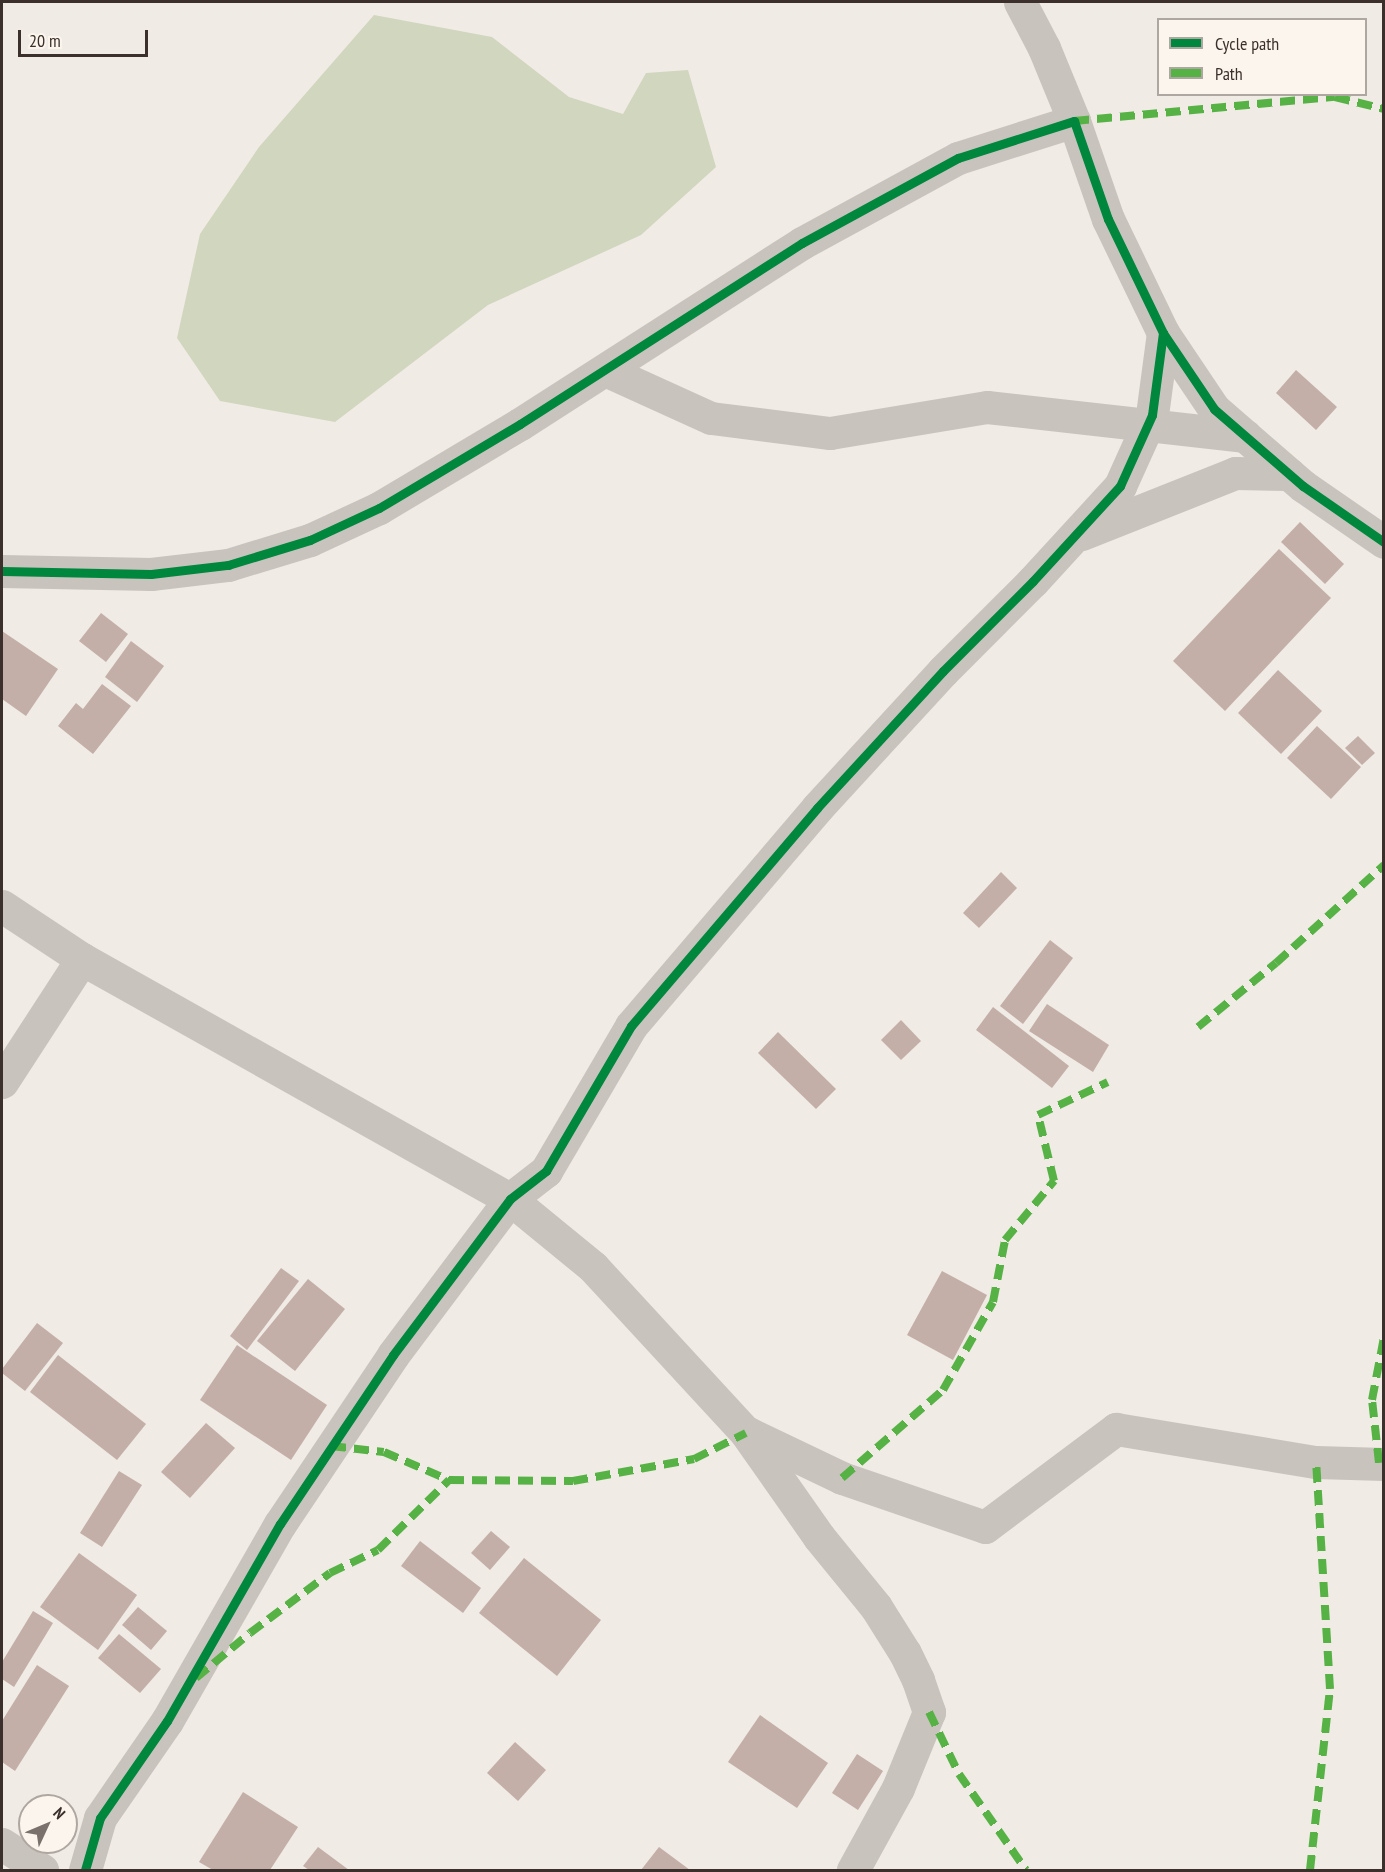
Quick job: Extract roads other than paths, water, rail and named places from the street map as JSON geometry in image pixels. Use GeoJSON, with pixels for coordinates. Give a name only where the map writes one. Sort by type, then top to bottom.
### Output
{"type":"FeatureCollection","features":[{"type":"Feature","properties":{"kind":"street"},"geometry":{"type":"LineString","coordinates":[[1020,2],[1044,48],[1074,121],[1108,219],[1163,333],[1214,409],[1289,474],[1383,542]]}},
{"type":"Feature","properties":{"kind":"street"},"geometry":{"type":"LineString","coordinates":[[2,571],[151,574],[228,565],[310,540],[379,508],[605,370],[802,243],[958,159],[1074,121]]}},
{"type":"Feature","properties":{"kind":"street"},"geometry":{"type":"LineString","coordinates":[[86,1870],[100,1818],[167,1721],[279,1524],[393,1355],[510,1199],[546,1171],[632,1026],[809,817],[943,671],[1120,486],[1152,415],[1163,333]]}},
{"type":"Feature","properties":{"kind":"street"},"geometry":{"type":"LineString","coordinates":[[605,370],[711,418],[830,433],[987,407],[1148,427],[1245,436]]}},
{"type":"Feature","properties":{"kind":"street"},"geometry":{"type":"LineString","coordinates":[[1072,538],[1235,473],[1289,474]]}},
{"type":"Feature","properties":{"kind":"street"},"geometry":{"type":"LineString","coordinates":[[2,906],[82,959],[510,1199],[594,1267],[746,1433],[819,1537],[876,1607],[905,1653],[918,1680],[928,1712],[898,1788],[853,1870]]}},
{"type":"Feature","properties":{"kind":"street"},"geometry":{"type":"LineString","coordinates":[[2,1082],[82,959]]}},
{"type":"Feature","properties":{"kind":"street"},"geometry":{"type":"LineString","coordinates":[[746,1433],[842,1478],[985,1527],[1116,1429],[1316,1462],[1383,1464]]}},
{"type":"Feature","properties":{"kind":"street"},"geometry":{"type":"LineString","coordinates":[[2,1844],[42,1870]]}}]}
